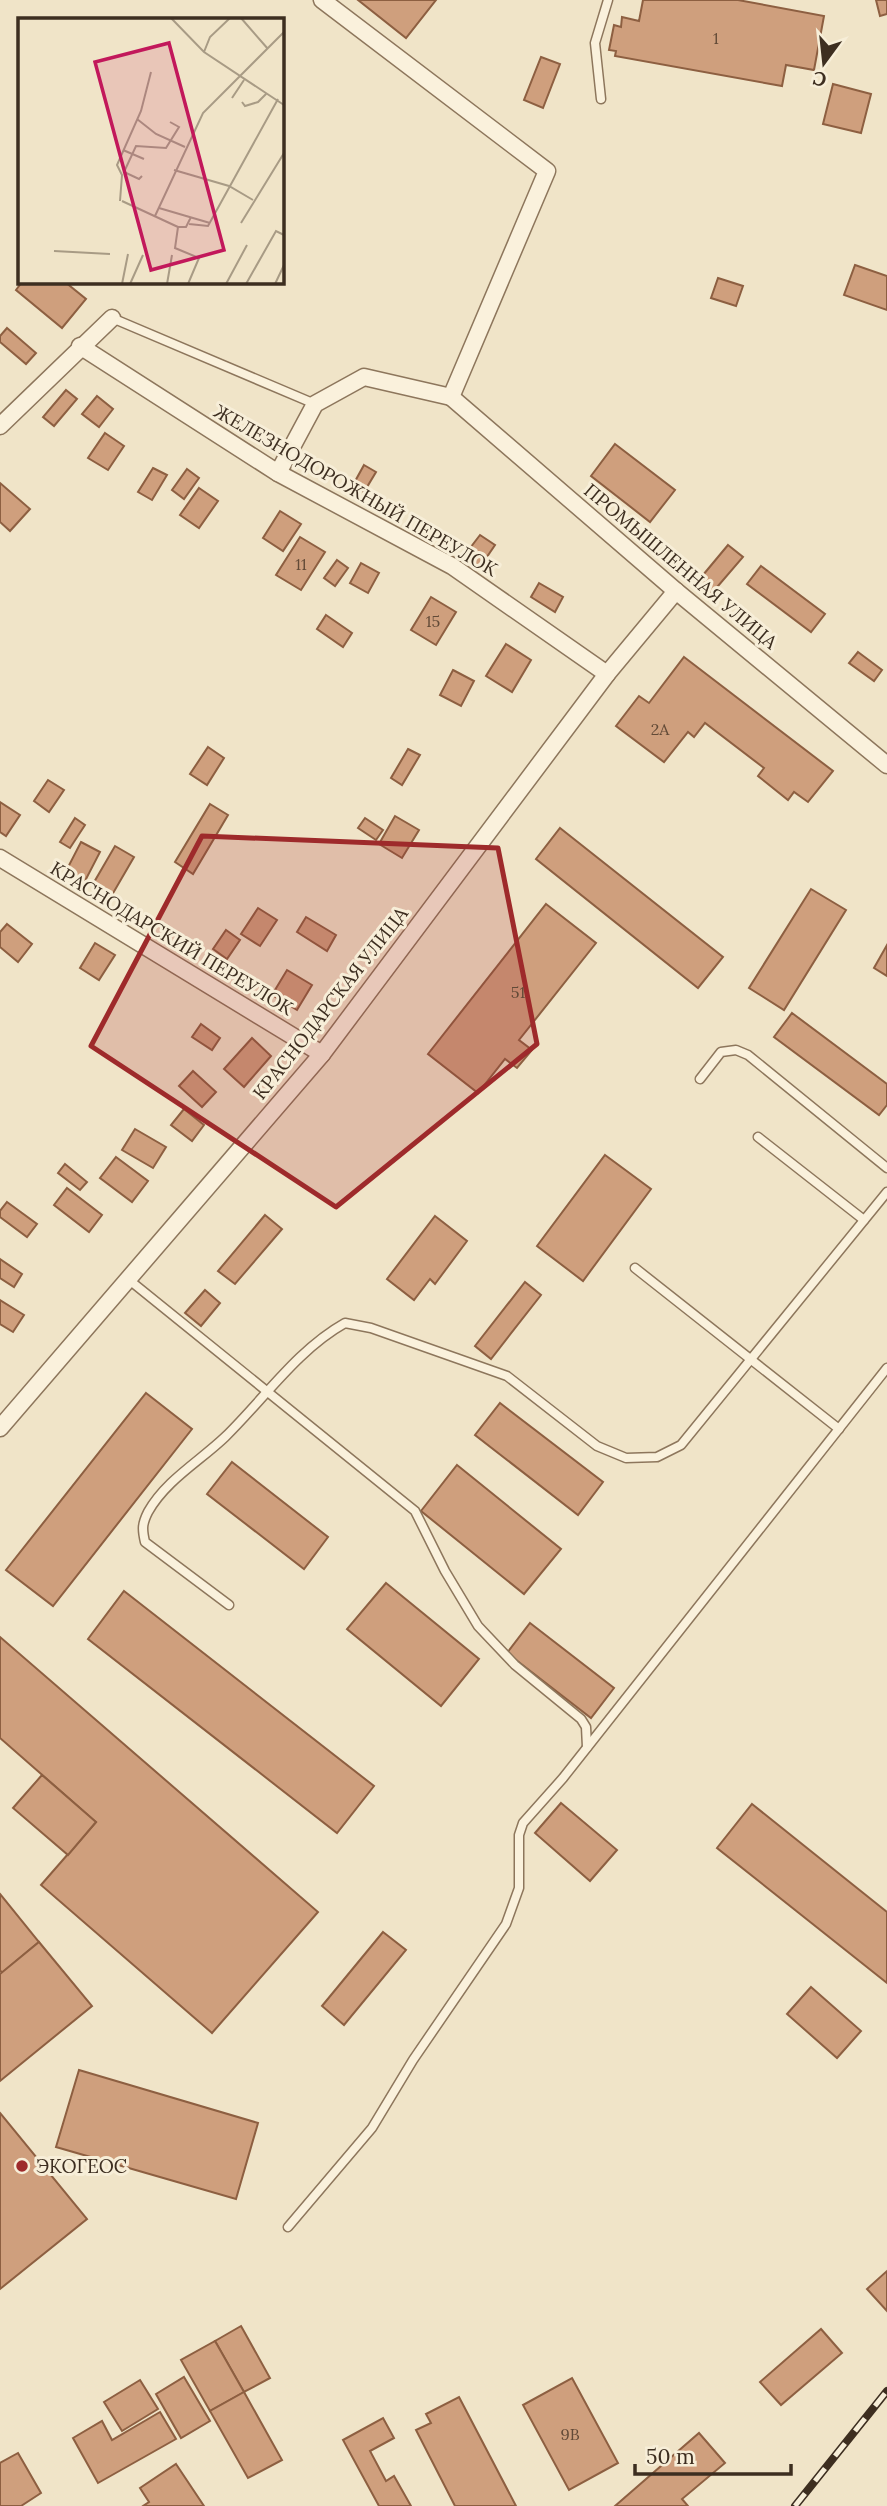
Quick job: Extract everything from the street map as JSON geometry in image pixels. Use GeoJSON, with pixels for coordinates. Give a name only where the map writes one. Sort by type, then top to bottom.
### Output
{"type":"FeatureCollection","features":[{"type":"Feature","properties":{"kind":"street"},"geometry":{"type":"LineString","coordinates":[[278,473],[316,404],[364,377],[451,397],[547,171],[321,0]]}},
{"type":"Feature","properties":{"kind":"street"},"geometry":{"type":"LineString","coordinates":[[0,426],[112,318]]}},
{"type":"Feature","properties":{"kind":"street","name":"ЖЕЛЕЗНОДОРОЖНЫЙ ПЕРЕУЛОК"},"geometry":{"type":"LineString","coordinates":[[80,346],[278,473],[452,566],[607,674]]}},
{"type":"Feature","properties":{"kind":"street","name":"ПРОМЫШЛЕННАЯ УЛИЦА"},"geometry":{"type":"LineString","coordinates":[[451,397],[676,591],[887,765]]}},
{"type":"Feature","properties":{"kind":"street","name":"КРАСНОДАРСКАЯ УЛИЦА"},"geometry":{"type":"LineString","coordinates":[[0,1428],[322,1054],[607,674],[676,591]]}},
{"type":"Feature","properties":{"kind":"street","name":"КРАСНОДАРСКИЙ ПЕРЕУЛОК"},"geometry":{"type":"LineString","coordinates":[[0,858],[322,1054]]}},
{"type":"Feature","properties":{"kind":"lane"},"geometry":{"type":"LineString","coordinates":[[601,99],[595,43],[608,0]]}},
{"type":"Feature","properties":{"kind":"lane"},"geometry":{"type":"LineString","coordinates":[[112,318],[316,404]]}},
{"type":"Feature","properties":{"kind":"lane"},"geometry":{"type":"LineString","coordinates":[[700,1079],[721,1052],[736,1050],[748,1055],[887,1168]]}},
{"type":"Feature","properties":{"kind":"lane"},"geometry":{"type":"LineString","coordinates":[[758,1137],[864,1220]]}},
{"type":"Feature","properties":{"kind":"lane"},"geometry":{"type":"LineString","coordinates":[[229,1605],[145,1542],[141,1527],[150,1509],[193,1461],[223,1439],[324,1335],[345,1323],[371,1328],[507,1376],[597,1446],[626,1458],[657,1457],[681,1445],[887,1192]]}},
{"type":"Feature","properties":{"kind":"lane"},"geometry":{"type":"LineString","coordinates":[[635,1268],[839,1429]]}},
{"type":"Feature","properties":{"kind":"lane"},"geometry":{"type":"LineString","coordinates":[[128,1279],[415,1511],[445,1571],[478,1626],[515,1665],[581,1720],[586,1727],[587,1747]]}},
{"type":"Feature","properties":{"kind":"lane"},"geometry":{"type":"LineString","coordinates":[[288,2227],[372,2128],[413,2060],[506,1924],[519,1888],[519,1835],[523,1823],[587,1747],[887,1368]]}},
{"type":"Feature","properties":{"kind":"highlighted area"},"geometry":{"type":"Polygon","coordinates":[[[202,836],[498,848],[537,1044],[336,1207],[91,1046],[202,836]]]}},
{"type":"Feature","properties":{"kind":"building"},"geometry":{"type":"Polygon","coordinates":[[[358,0],[436,0],[406,38],[358,0]]]}},
{"type":"Feature","properties":{"kind":"building"},"geometry":{"type":"Polygon","coordinates":[[[643,0],[738,0],[824,16],[814,70],[786,65],[782,86],[615,56],[616,51],[609,50],[614,25],[621,27],[622,17],[639,21],[643,0]]]}},
{"type":"Feature","properties":{"kind":"building"},"geometry":{"type":"Polygon","coordinates":[[[876,0],[887,0],[887,14],[880,16],[876,0]]]}},
{"type":"Feature","properties":{"kind":"building"},"geometry":{"type":"Polygon","coordinates":[[[541,57],[560,64],[543,108],[524,100],[541,57]]]}},
{"type":"Feature","properties":{"kind":"building"},"geometry":{"type":"Polygon","coordinates":[[[833,84],[871,94],[861,133],[823,124],[833,84]]]}},
{"type":"Feature","properties":{"kind":"building"},"geometry":{"type":"Polygon","coordinates":[[[855,265],[887,276],[887,310],[844,295],[855,265]]]}},
{"type":"Feature","properties":{"kind":"building"},"geometry":{"type":"Polygon","coordinates":[[[718,278],[743,286],[736,306],[711,298],[718,278]]]}},
{"type":"Feature","properties":{"kind":"building"},"geometry":{"type":"Polygon","coordinates":[[[20,284],[67,284],[86,299],[62,328],[16,290],[20,284]]]}},
{"type":"Feature","properties":{"kind":"building"},"geometry":{"type":"Polygon","coordinates":[[[7,328],[36,353],[26,364],[0,342],[0,336],[7,328]]]}},
{"type":"Feature","properties":{"kind":"building"},"geometry":{"type":"Polygon","coordinates":[[[66,390],[77,399],[54,426],[43,417],[66,390]]]}},
{"type":"Feature","properties":{"kind":"building"},"geometry":{"type":"Polygon","coordinates":[[[97,396],[113,409],[99,427],[82,414],[97,396]]]}},
{"type":"Feature","properties":{"kind":"building"},"geometry":{"type":"Polygon","coordinates":[[[105,433],[124,446],[108,470],[88,458],[105,433]]]}},
{"type":"Feature","properties":{"kind":"building"},"geometry":{"type":"Polygon","coordinates":[[[615,444],[675,490],[650,522],[591,476],[615,444]]]}},
{"type":"Feature","properties":{"kind":"building"},"geometry":{"type":"Polygon","coordinates":[[[364,465],[376,472],[364,492],[353,485],[364,465]]]}},
{"type":"Feature","properties":{"kind":"building"},"geometry":{"type":"Polygon","coordinates":[[[153,468],[167,475],[152,500],[138,492],[153,468]]]}},
{"type":"Feature","properties":{"kind":"building"},"geometry":{"type":"Polygon","coordinates":[[[187,469],[199,478],[184,499],[172,490],[187,469]]]}},
{"type":"Feature","properties":{"kind":"building"},"geometry":{"type":"Polygon","coordinates":[[[0,483],[30,509],[10,531],[0,522],[0,483]]]}},
{"type":"Feature","properties":{"kind":"building"},"geometry":{"type":"Polygon","coordinates":[[[199,488],[218,501],[199,528],[180,515],[199,488]]]}},
{"type":"Feature","properties":{"kind":"building"},"geometry":{"type":"Polygon","coordinates":[[[280,511],[301,524],[283,551],[263,538],[280,511]]]}},
{"type":"Feature","properties":{"kind":"building"},"geometry":{"type":"Polygon","coordinates":[[[480,535],[495,545],[480,567],[464,556],[480,535]]]}},
{"type":"Feature","properties":{"kind":"building"},"geometry":{"type":"Polygon","coordinates":[[[300,537],[325,552],[301,590],[276,575],[300,537]]]}},
{"type":"Feature","properties":{"kind":"building"},"geometry":{"type":"Polygon","coordinates":[[[728,545],[743,557],[712,593],[698,581],[728,545]]]}},
{"type":"Feature","properties":{"kind":"building"},"geometry":{"type":"Polygon","coordinates":[[[337,560],[348,568],[335,586],[324,578],[337,560]]]}},
{"type":"Feature","properties":{"kind":"building"},"geometry":{"type":"Polygon","coordinates":[[[361,563],[379,573],[368,593],[350,583],[361,563]]]}},
{"type":"Feature","properties":{"kind":"building"},"geometry":{"type":"Polygon","coordinates":[[[761,566],[825,614],[811,632],[747,584],[761,566]]]}},
{"type":"Feature","properties":{"kind":"building"},"geometry":{"type":"Polygon","coordinates":[[[539,583],[563,597],[555,612],[531,597],[539,583]]]}},
{"type":"Feature","properties":{"kind":"building"},"geometry":{"type":"Polygon","coordinates":[[[431,597],[456,612],[436,645],[411,630],[431,597]]]}},
{"type":"Feature","properties":{"kind":"building"},"geometry":{"type":"Polygon","coordinates":[[[326,615],[352,633],[343,647],[317,629],[326,615]]]}},
{"type":"Feature","properties":{"kind":"building"},"geometry":{"type":"Polygon","coordinates":[[[506,644],[531,660],[512,692],[486,676],[506,644]]]}},
{"type":"Feature","properties":{"kind":"building"},"geometry":{"type":"Polygon","coordinates":[[[858,652],[882,670],[874,681],[849,663],[858,652]]]}},
{"type":"Feature","properties":{"kind":"building"},"geometry":{"type":"Polygon","coordinates":[[[684,657],[833,771],[808,802],[794,792],[788,800],[758,776],[764,768],[705,723],[694,737],[688,732],[664,762],[616,726],[639,696],[649,703],[684,657]]]}},
{"type":"Feature","properties":{"kind":"building"},"geometry":{"type":"Polygon","coordinates":[[[453,670],[474,681],[461,706],[440,695],[453,670]]]}},
{"type":"Feature","properties":{"kind":"building"},"geometry":{"type":"Polygon","coordinates":[[[208,747],[224,758],[207,785],[190,774],[208,747]]]}},
{"type":"Feature","properties":{"kind":"building"},"geometry":{"type":"Polygon","coordinates":[[[408,749],[420,755],[402,785],[391,778],[408,749]]]}},
{"type":"Feature","properties":{"kind":"building"},"geometry":{"type":"Polygon","coordinates":[[[48,780],[64,790],[49,812],[34,801],[48,780]]]}},
{"type":"Feature","properties":{"kind":"building"},"geometry":{"type":"Polygon","coordinates":[[[0,802],[20,815],[6,836],[0,832],[0,802]]]}},
{"type":"Feature","properties":{"kind":"building"},"geometry":{"type":"Polygon","coordinates":[[[210,804],[228,815],[193,874],[175,862],[210,804]]]}},
{"type":"Feature","properties":{"kind":"building"},"geometry":{"type":"Polygon","coordinates":[[[395,816],[419,830],[402,858],[379,844],[395,816]]]}},
{"type":"Feature","properties":{"kind":"building"},"geometry":{"type":"Polygon","coordinates":[[[75,818],[85,825],[70,848],[60,842],[75,818]]]}},
{"type":"Feature","properties":{"kind":"building"},"geometry":{"type":"Polygon","coordinates":[[[365,818],[383,830],[376,840],[358,828],[365,818]]]}},
{"type":"Feature","properties":{"kind":"building"},"geometry":{"type":"Polygon","coordinates":[[[560,828],[723,957],[698,988],[536,859],[560,828]]]}},
{"type":"Feature","properties":{"kind":"building"},"geometry":{"type":"Polygon","coordinates":[[[81,842],[100,852],[84,883],[65,873],[81,842]]]}},
{"type":"Feature","properties":{"kind":"building"},"geometry":{"type":"Polygon","coordinates":[[[115,846],[134,857],[112,895],[93,884],[115,846]]]}},
{"type":"Feature","properties":{"kind":"building"},"geometry":{"type":"Polygon","coordinates":[[[811,889],[846,910],[784,1010],[749,988],[811,889]]]}},
{"type":"Feature","properties":{"kind":"building"},"geometry":{"type":"Polygon","coordinates":[[[546,904],[596,943],[519,1040],[532,1050],[517,1068],[505,1059],[478,1093],[428,1054],[546,904]]]}},
{"type":"Feature","properties":{"kind":"building"},"geometry":{"type":"Polygon","coordinates":[[[258,908],[277,920],[260,946],[241,934],[258,908]]]}},
{"type":"Feature","properties":{"kind":"building"},"geometry":{"type":"Polygon","coordinates":[[[306,917],[336,935],[327,951],[297,932],[306,917]]]}},
{"type":"Feature","properties":{"kind":"building"},"geometry":{"type":"Polygon","coordinates":[[[7,924],[32,944],[18,962],[0,947],[0,932],[7,924]]]}},
{"type":"Feature","properties":{"kind":"building"},"geometry":{"type":"Polygon","coordinates":[[[226,930],[240,940],[227,959],[213,949],[226,930]]]}},
{"type":"Feature","properties":{"kind":"building"},"geometry":{"type":"Polygon","coordinates":[[[95,943],[115,955],[99,980],[80,968],[95,943]]]}},
{"type":"Feature","properties":{"kind":"building"},"geometry":{"type":"Polygon","coordinates":[[[887,945],[887,976],[874,968],[887,945]]]}},
{"type":"Feature","properties":{"kind":"building"},"geometry":{"type":"Polygon","coordinates":[[[287,970],[312,985],[297,1010],[272,995],[287,970]]]}},
{"type":"Feature","properties":{"kind":"building"},"geometry":{"type":"Polygon","coordinates":[[[792,1013],[887,1084],[887,1105],[879,1115],[774,1037],[792,1013]]]}},
{"type":"Feature","properties":{"kind":"building"},"geometry":{"type":"Polygon","coordinates":[[[201,1024],[220,1038],[212,1050],[192,1037],[201,1024]]]}},
{"type":"Feature","properties":{"kind":"building"},"geometry":{"type":"Polygon","coordinates":[[[252,1038],[271,1056],[244,1087],[224,1069],[252,1038]]]}},
{"type":"Feature","properties":{"kind":"building"},"geometry":{"type":"Polygon","coordinates":[[[193,1071],[216,1092],[202,1107],[179,1086],[193,1071]]]}},
{"type":"Feature","properties":{"kind":"building"},"geometry":{"type":"Polygon","coordinates":[[[184,1109],[204,1125],[192,1141],[171,1125],[184,1109]]]}},
{"type":"Feature","properties":{"kind":"building"},"geometry":{"type":"Polygon","coordinates":[[[135,1129],[166,1147],[153,1168],[122,1150],[135,1129]]]}},
{"type":"Feature","properties":{"kind":"building"},"geometry":{"type":"Polygon","coordinates":[[[605,1155],[651,1189],[583,1281],[537,1246],[605,1155]]]}},
{"type":"Feature","properties":{"kind":"building"},"geometry":{"type":"Polygon","coordinates":[[[116,1157],[148,1181],[132,1202],[100,1178],[116,1157]]]}},
{"type":"Feature","properties":{"kind":"building"},"geometry":{"type":"Polygon","coordinates":[[[65,1164],[87,1182],[80,1190],[58,1173],[65,1164]]]}},
{"type":"Feature","properties":{"kind":"building"},"geometry":{"type":"Polygon","coordinates":[[[67,1188],[102,1215],[89,1232],[54,1205],[67,1188]]]}},
{"type":"Feature","properties":{"kind":"building"},"geometry":{"type":"Polygon","coordinates":[[[7,1202],[37,1224],[27,1237],[0,1217],[0,1211],[7,1202]]]}},
{"type":"Feature","properties":{"kind":"building"},"geometry":{"type":"Polygon","coordinates":[[[265,1215],[282,1229],[235,1284],[218,1271],[265,1215]]]}},
{"type":"Feature","properties":{"kind":"building"},"geometry":{"type":"Polygon","coordinates":[[[435,1216],[467,1241],[435,1284],[430,1279],[414,1300],[387,1279],[435,1216]]]}},
{"type":"Feature","properties":{"kind":"building"},"geometry":{"type":"Polygon","coordinates":[[[0,1259],[22,1274],[14,1287],[0,1278],[0,1259]]]}},
{"type":"Feature","properties":{"kind":"building"},"geometry":{"type":"Polygon","coordinates":[[[525,1282],[541,1295],[491,1359],[475,1346],[525,1282]]]}},
{"type":"Feature","properties":{"kind":"building"},"geometry":{"type":"Polygon","coordinates":[[[205,1290],[220,1303],[201,1326],[185,1313],[205,1290]]]}},
{"type":"Feature","properties":{"kind":"building"},"geometry":{"type":"Polygon","coordinates":[[[0,1300],[24,1315],[13,1332],[0,1324],[0,1300]]]}},
{"type":"Feature","properties":{"kind":"building"},"geometry":{"type":"Polygon","coordinates":[[[146,1393],[192,1429],[53,1606],[6,1570],[146,1393]]]}},
{"type":"Feature","properties":{"kind":"building"},"geometry":{"type":"Polygon","coordinates":[[[500,1403],[603,1482],[578,1515],[475,1435],[500,1403]]]}},
{"type":"Feature","properties":{"kind":"building"},"geometry":{"type":"Polygon","coordinates":[[[232,1462],[328,1537],[304,1569],[207,1494],[232,1462]]]}},
{"type":"Feature","properties":{"kind":"building"},"geometry":{"type":"Polygon","coordinates":[[[457,1465],[561,1549],[524,1594],[421,1511],[457,1465]]]}},
{"type":"Feature","properties":{"kind":"building"},"geometry":{"type":"Polygon","coordinates":[[[386,1583],[479,1659],[441,1706],[347,1629],[386,1583]]]}},
{"type":"Feature","properties":{"kind":"building"},"geometry":{"type":"Polygon","coordinates":[[[124,1591],[374,1786],[337,1833],[88,1639],[124,1591]]]}},
{"type":"Feature","properties":{"kind":"building"},"geometry":{"type":"Polygon","coordinates":[[[530,1623],[614,1688],[591,1718],[507,1653],[530,1623]]]}},
{"type":"Feature","properties":{"kind":"building"},"geometry":{"type":"Polygon","coordinates":[[[0,1637],[318,1912],[212,2033],[41,1885],[96,1822],[0,1738],[0,1637]]]}},
{"type":"Feature","properties":{"kind":"building"},"geometry":{"type":"Polygon","coordinates":[[[42,1775],[96,1822],[68,1855],[13,1808],[42,1775]]]}},
{"type":"Feature","properties":{"kind":"building"},"geometry":{"type":"Polygon","coordinates":[[[561,1803],[617,1850],[590,1881],[535,1833],[561,1803]]]}},
{"type":"Feature","properties":{"kind":"building"},"geometry":{"type":"Polygon","coordinates":[[[752,1804],[887,1912],[887,1983],[717,1848],[752,1804]]]}},
{"type":"Feature","properties":{"kind":"building"},"geometry":{"type":"Polygon","coordinates":[[[0,1894],[39,1942],[2,1973],[0,1970],[0,1894]]]}},
{"type":"Feature","properties":{"kind":"building"},"geometry":{"type":"Polygon","coordinates":[[[383,1932],[406,1950],[344,2025],[322,2006],[383,1932]]]}},
{"type":"Feature","properties":{"kind":"building"},"geometry":{"type":"Polygon","coordinates":[[[39,1942],[92,2006],[0,2081],[0,1974],[39,1942]]]}},
{"type":"Feature","properties":{"kind":"building"},"geometry":{"type":"Polygon","coordinates":[[[811,1987],[861,2031],[837,2058],[787,2014],[811,1987]]]}},
{"type":"Feature","properties":{"kind":"building"},"geometry":{"type":"Polygon","coordinates":[[[79,2070],[258,2123],[236,2199],[56,2147],[79,2070]]]}},
{"type":"Feature","properties":{"kind":"building","name":"ЭКОГЕОС"},"geometry":{"type":"Polygon","coordinates":[[[0,2113],[87,2219],[0,2289],[0,2113]]]}},
{"type":"Feature","properties":{"kind":"building"},"geometry":{"type":"Polygon","coordinates":[[[887,2271],[887,2311],[867,2289],[887,2271]]]}},
{"type":"Feature","properties":{"kind":"building"},"geometry":{"type":"Polygon","coordinates":[[[241,2326],[270,2378],[244,2392],[215,2341],[241,2326]]]}},
{"type":"Feature","properties":{"kind":"building"},"geometry":{"type":"Polygon","coordinates":[[[821,2329],[842,2353],[781,2405],[760,2382],[821,2329]]]}},
{"type":"Feature","properties":{"kind":"building"},"geometry":{"type":"Polygon","coordinates":[[[215,2341],[244,2392],[210,2411],[181,2360],[215,2341]]]}},
{"type":"Feature","properties":{"kind":"building"},"geometry":{"type":"Polygon","coordinates":[[[184,2377],[210,2421],[181,2438],[156,2394],[184,2377]]]}},
{"type":"Feature","properties":{"kind":"building"},"geometry":{"type":"Polygon","coordinates":[[[572,2378],[618,2463],[569,2490],[523,2405],[572,2378]]]}},
{"type":"Feature","properties":{"kind":"building"},"geometry":{"type":"Polygon","coordinates":[[[140,2380],[158,2409],[122,2431],[104,2402],[140,2380]]]}},
{"type":"Feature","properties":{"kind":"building"},"geometry":{"type":"Polygon","coordinates":[[[244,2392],[282,2460],[248,2478],[210,2411],[244,2392]]]}},
{"type":"Feature","properties":{"kind":"building"},"geometry":{"type":"Polygon","coordinates":[[[459,2397],[516,2506],[455,2506],[416,2430],[431,2423],[426,2414],[459,2397]]]}},
{"type":"Feature","properties":{"kind":"building"},"geometry":{"type":"Polygon","coordinates":[[[160,2412],[176,2439],[98,2483],[73,2438],[102,2421],[112,2440],[160,2412]]]}},
{"type":"Feature","properties":{"kind":"building"},"geometry":{"type":"Polygon","coordinates":[[[383,2418],[394,2438],[370,2451],[386,2481],[394,2476],[411,2506],[379,2506],[343,2440],[383,2418]]]}},
{"type":"Feature","properties":{"kind":"building"},"geometry":{"type":"Polygon","coordinates":[[[699,2433],[725,2463],[682,2499],[688,2506],[615,2506],[699,2433]]]}},
{"type":"Feature","properties":{"kind":"building"},"geometry":{"type":"Polygon","coordinates":[[[18,2453],[41,2493],[21,2506],[0,2506],[0,2463],[18,2453]]]}},
{"type":"Feature","properties":{"kind":"building"},"geometry":{"type":"Polygon","coordinates":[[[176,2464],[204,2506],[143,2506],[149,2502],[140,2488],[176,2464]]]}},
{"type":"Feature","properties":{"kind":"railway"},"geometry":{"type":"LineString","coordinates":[[795,2506],[887,2391]]}},
{"type":"Feature","properties":{"kind":"place","name":"ЭКОГЕОС"},"geometry":{"type":"Point","coordinates":[22,2166]}}]}
